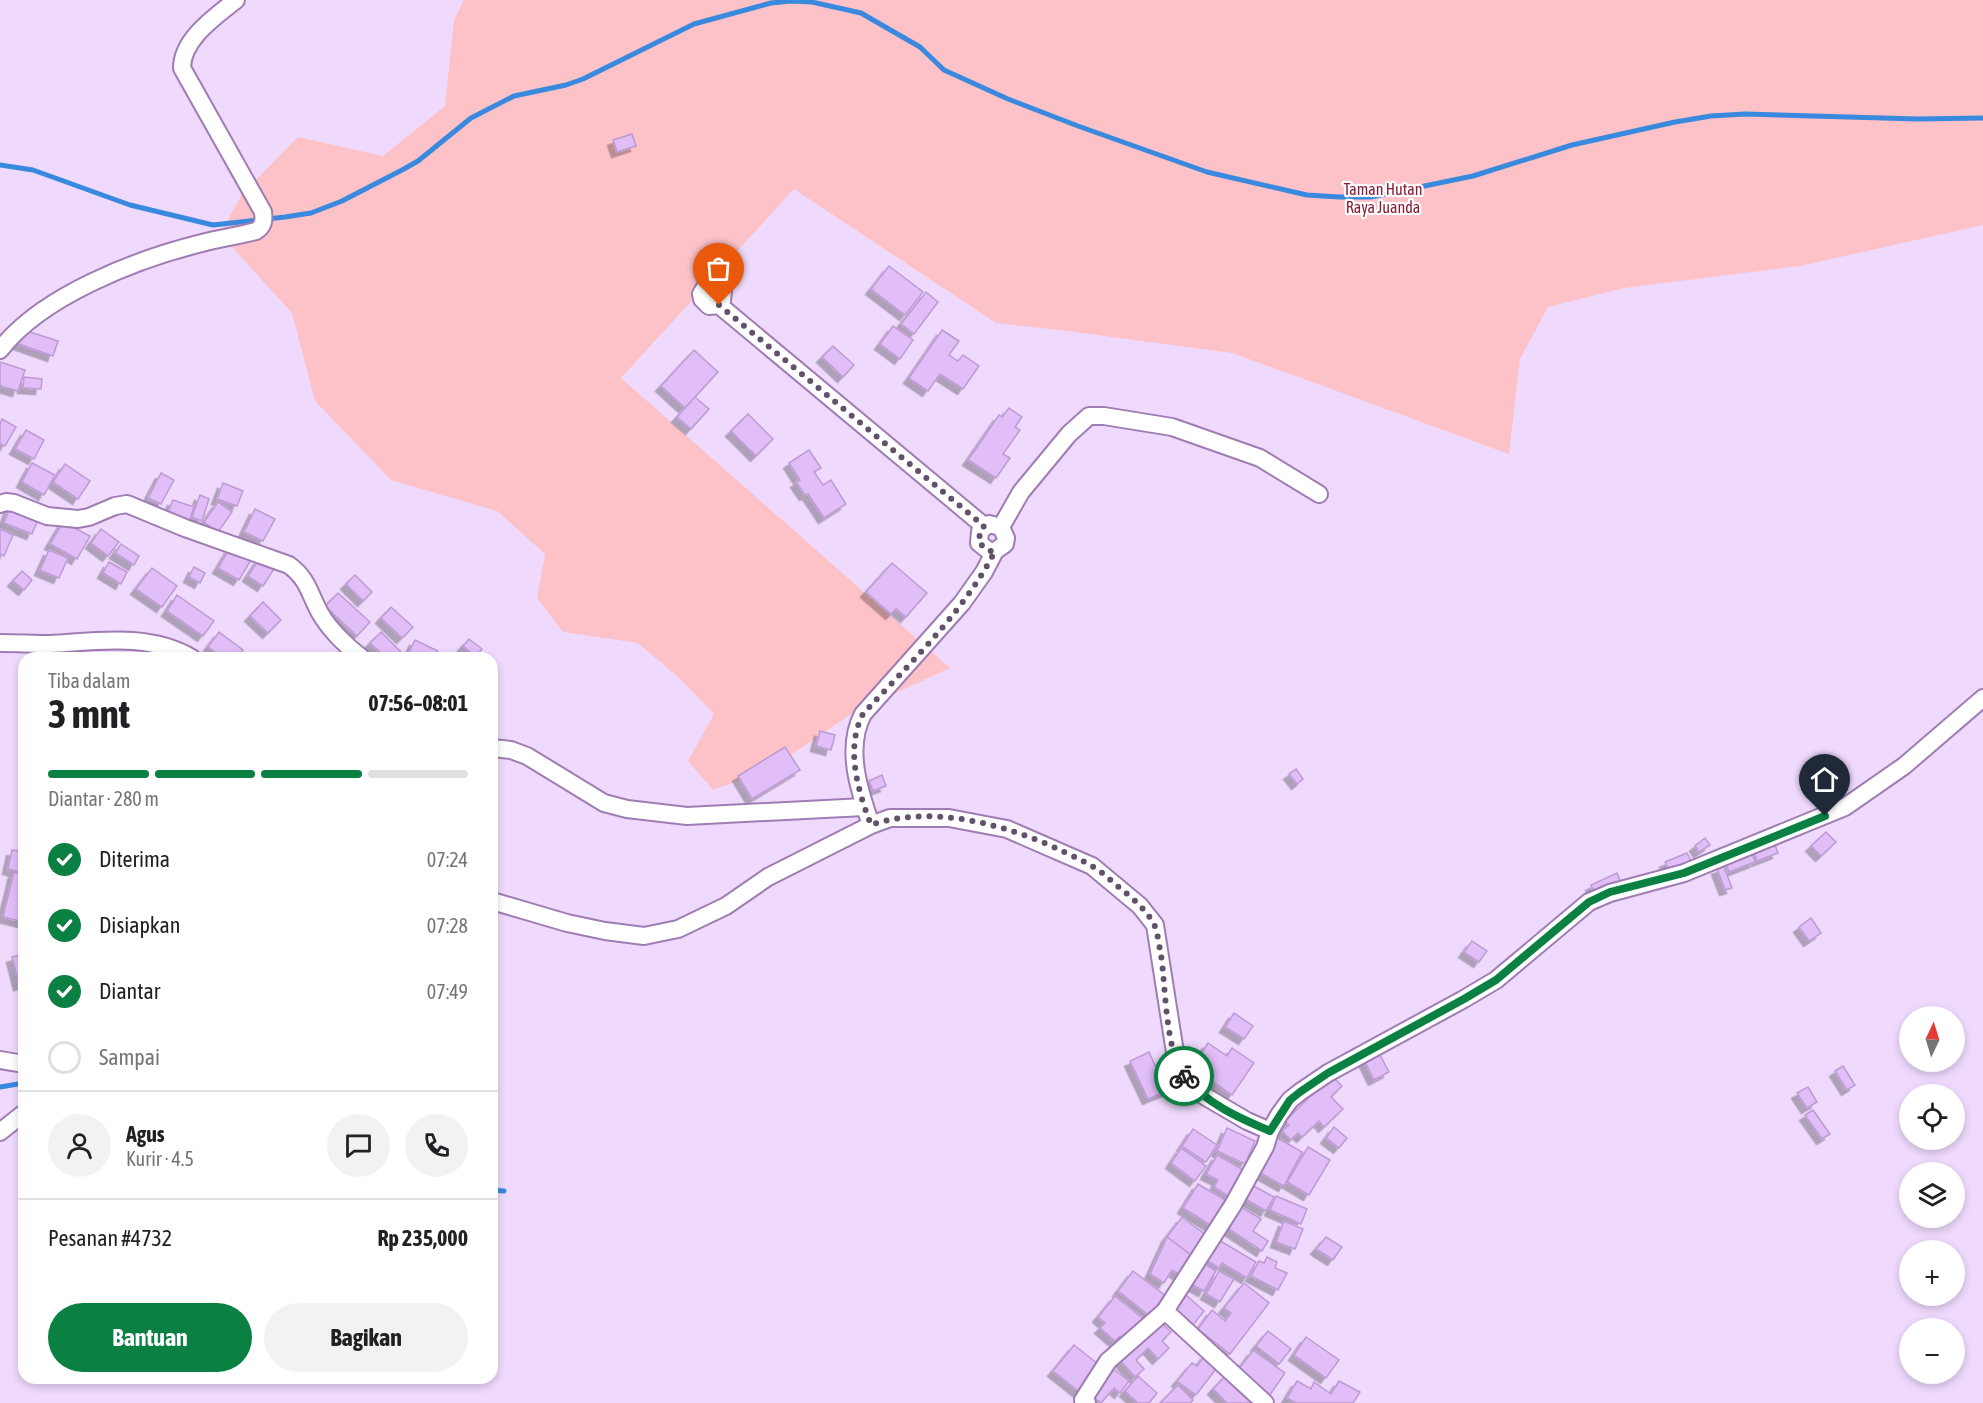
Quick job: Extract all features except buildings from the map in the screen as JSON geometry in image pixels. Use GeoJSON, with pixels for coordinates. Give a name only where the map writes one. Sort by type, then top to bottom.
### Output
{"type":"FeatureCollection","features":[{"type":"Feature","properties":{"kind":"street"},"geometry":{"type":"LineString","coordinates":[[0,350],[45,308],[76,291],[154,257],[256,231],[260,228],[264,219],[262,212],[182,68],[182,58],[193,39],[236,0]]}},
{"type":"Feature","properties":{"kind":"street"},"geometry":{"type":"LineString","coordinates":[[719,305],[984,526]]}},
{"type":"Feature","properties":{"kind":"street"},"geometry":{"type":"LineString","coordinates":[[1001,526],[1021,492],[1070,434],[1089,416],[1104,416],[1172,427],[1260,458],[1319,494]]}},
{"type":"Feature","properties":{"kind":"street"},"geometry":{"type":"LineString","coordinates":[[0,504],[9,502],[47,516],[78,519],[127,504],[185,528],[289,565],[307,583],[321,615],[356,652]]}},
{"type":"Feature","properties":{"kind":"street"},"geometry":{"type":"LineString","coordinates":[[995,551],[989,551],[979,543],[980,531],[989,524],[1001,526]]}},
{"type":"Feature","properties":{"kind":"street"},"geometry":{"type":"LineString","coordinates":[[871,825],[864,807],[855,759],[854,739],[858,723],[863,714],[962,603],[984,572],[995,551],[1005,544],[1006,538],[1001,526]]}},
{"type":"Feature","properties":{"kind":"street"},"geometry":{"type":"LineString","coordinates":[[0,643],[47,644],[134,640],[165,645],[180,652]]}},
{"type":"Feature","properties":{"kind":"street"},"geometry":{"type":"LineString","coordinates":[[1087,1403],[1083,1400],[1108,1360],[1165,1311],[1233,1205],[1265,1147],[1270,1131],[1290,1100],[1300,1092],[1328,1073],[1496,980],[1589,902],[1610,892],[1684,873],[1845,807],[1904,766],[1983,698]]}},
{"type":"Feature","properties":{"kind":"street"},"geometry":{"type":"LineString","coordinates":[[498,749],[511,750],[527,756],[604,803],[627,809],[687,816],[864,807]]}},
{"type":"Feature","properties":{"kind":"street"},"geometry":{"type":"LineString","coordinates":[[498,903],[567,923],[644,936],[678,929],[726,906],[768,877],[871,825],[890,818],[949,818],[1007,829],[1046,844],[1092,866],[1140,906],[1155,925],[1177,1065],[1201,1094],[1247,1121],[1270,1131]]}},
{"type":"Feature","properties":{"kind":"street"},"geometry":{"type":"LineString","coordinates":[[0,1060],[18,1063]]}},
{"type":"Feature","properties":{"kind":"street"},"geometry":{"type":"LineString","coordinates":[[0,1132],[18,1118]]}},
{"type":"Feature","properties":{"kind":"street"},"geometry":{"type":"LineString","coordinates":[[1165,1311],[1264,1403]]}},
{"type":"Feature","properties":{"kind":"green space","name":"Taman Hutan Raya Juanda"},"geometry":{"type":"Polygon","coordinates":[[[464,0],[1983,0],[1983,225],[1800,266],[1624,288],[1548,307],[1520,359],[1509,454],[1232,353],[996,323],[794,189],[621,378],[950,668],[853,713],[770,769],[713,790],[688,761],[714,714],[679,678],[638,643],[563,632],[537,598],[545,554],[497,511],[391,480],[315,401],[292,313],[220,234],[242,194],[298,137],[383,156],[445,106],[454,20],[464,0]]]}},
{"type":"Feature","properties":{"kind":"waterway"},"geometry":{"type":"LineString","coordinates":[[0,165],[33,170],[130,205],[213,225],[311,213],[342,201],[418,161],[471,118],[514,96],[583,79],[694,24],[771,3],[791,1],[812,2],[861,13],[920,47],[944,70],[1008,99],[1078,126],[1207,172],[1307,195],[1371,197],[1473,176],[1572,145],[1711,116],[1745,114],[1918,119],[1983,118]]}},
{"type":"Feature","properties":{"kind":"waterway"},"geometry":{"type":"LineString","coordinates":[[0,1087],[18,1084]]}},
{"type":"Feature","properties":{"kind":"waterway"},"geometry":{"type":"LineString","coordinates":[[498,1190],[504,1191]]}},
{"type":"Feature","properties":{"kind":"way so far"},"geometry":{"type":"LineString","coordinates":[[719,305],[984,526],[978,537],[979,543],[983,548],[995,551],[984,572],[962,603],[863,714],[858,723],[854,739],[856,771],[864,807],[871,825],[890,818],[949,818],[1007,829],[1046,844],[1092,866],[1125,892],[1155,925],[1171,1036],[1177,1065],[1184,1076]]}},
{"type":"Feature","properties":{"kind":"route"},"geometry":{"type":"LineString","coordinates":[[1184,1076],[1201,1094],[1218,1105],[1270,1131],[1290,1100],[1300,1092],[1328,1073],[1496,980],[1589,902],[1610,892],[1684,873],[1825,816]]}}]}
